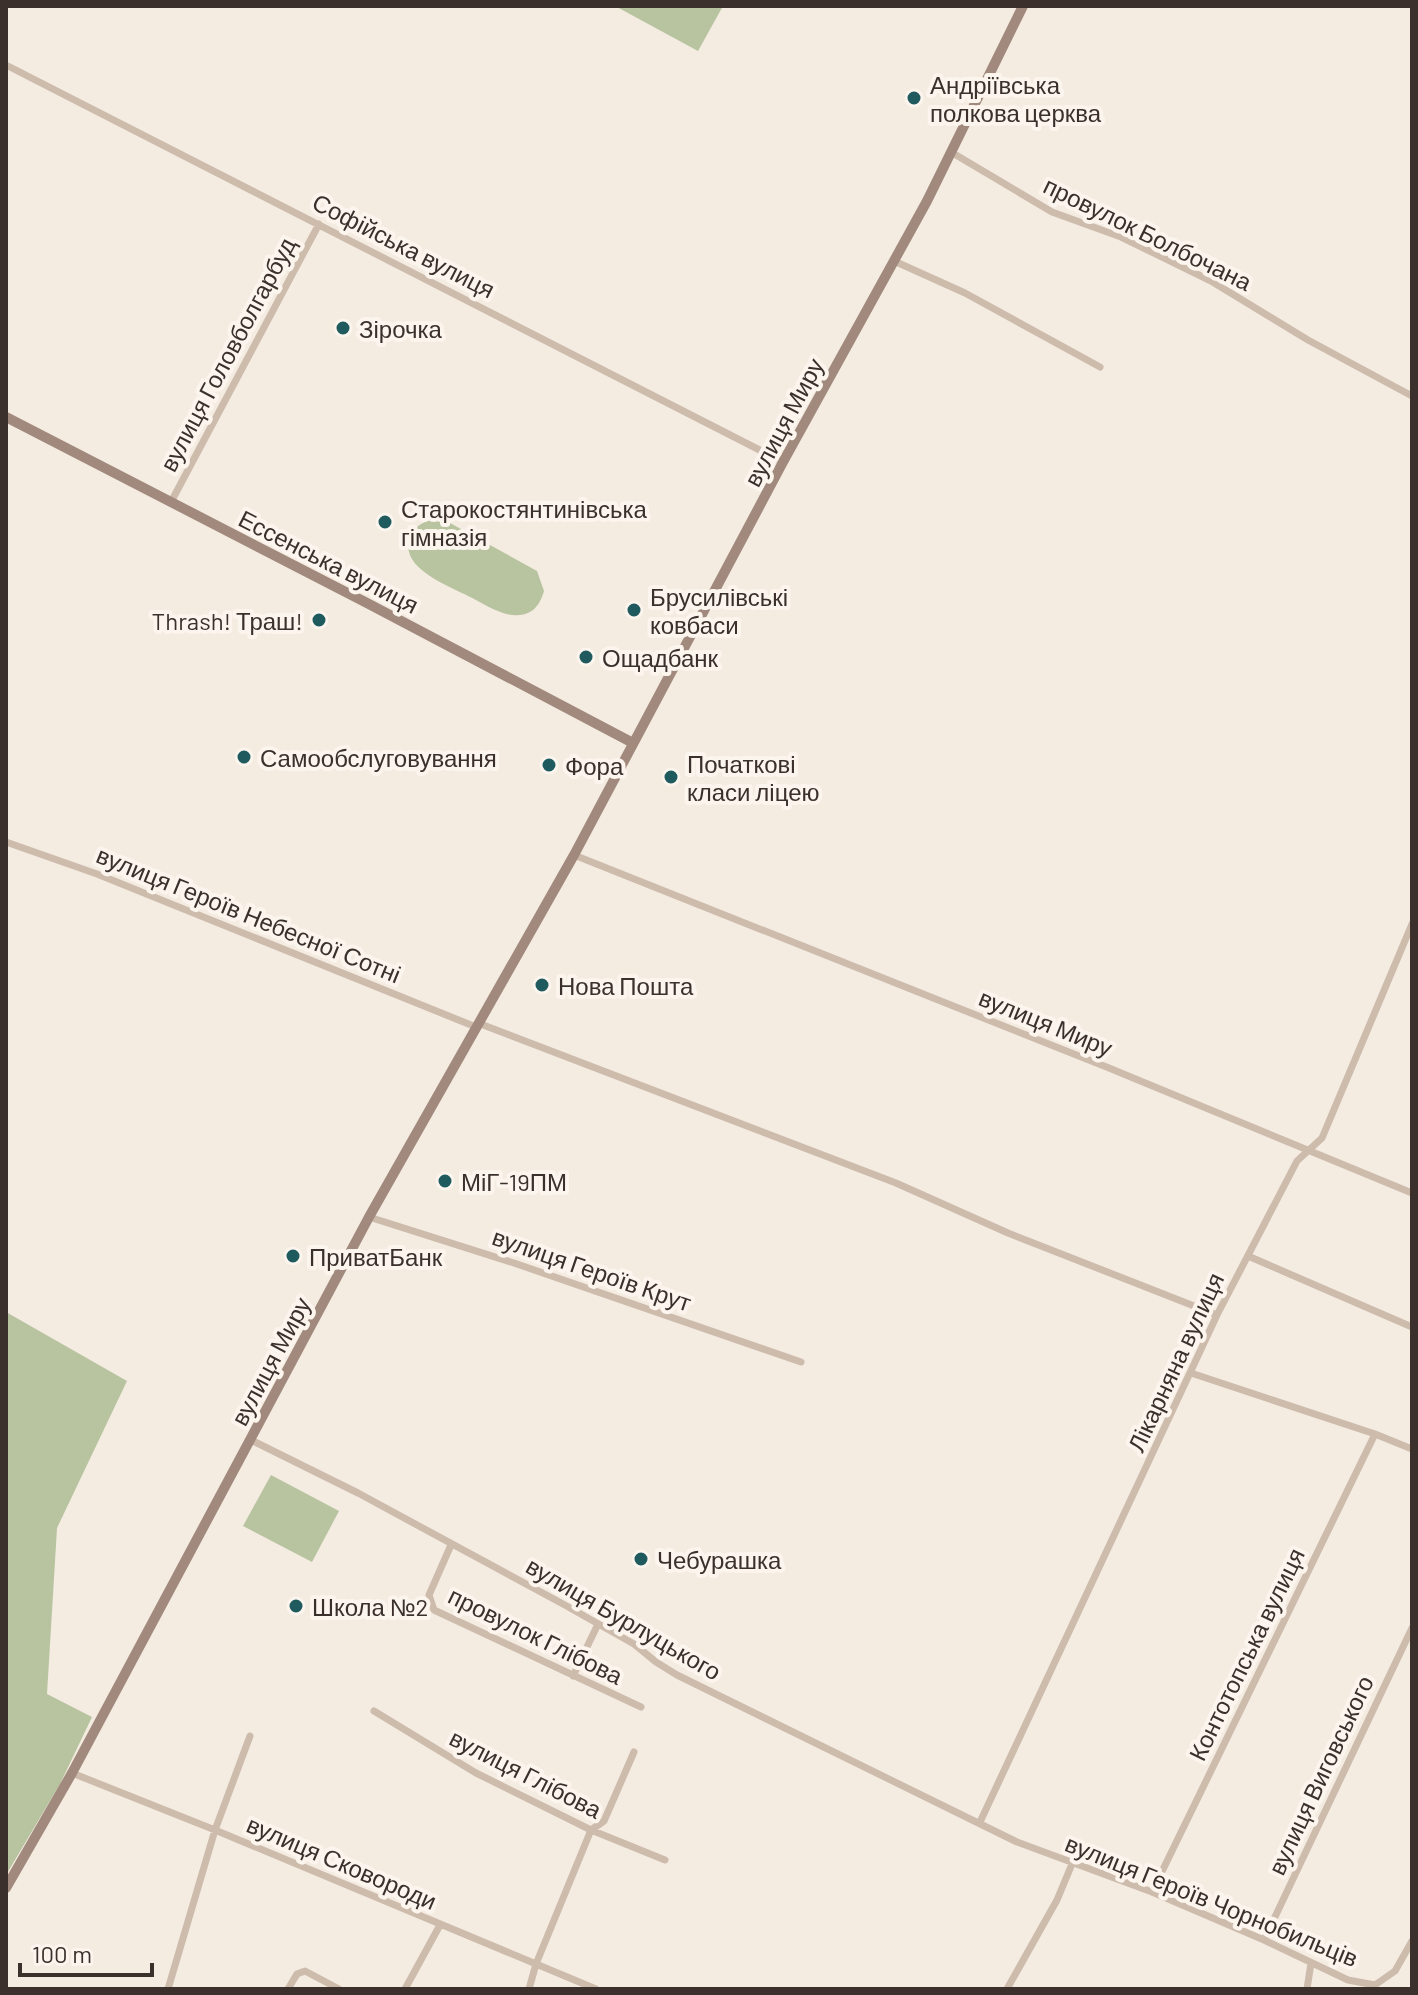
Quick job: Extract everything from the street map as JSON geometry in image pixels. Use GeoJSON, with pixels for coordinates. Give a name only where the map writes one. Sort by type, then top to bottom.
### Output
{"type":"FeatureCollection","features":[{"type":"Feature","properties":{"kind":"main road","name":"вулиця Миру"},"geometry":{"type":"LineString","coordinates":[[6,1888],[72,1773],[369,1217],[574,855],[894,261],[1023,6]]}},
{"type":"Feature","properties":{"kind":"main road","name":"Ессенська вулиця"},"geometry":{"type":"LineString","coordinates":[[6,417],[633,743]]}},
{"type":"Feature","properties":{"kind":"street","name":"Софійська вулиця"},"geometry":{"type":"LineString","coordinates":[[6,65],[783,462]]}},
{"type":"Feature","properties":{"kind":"street","name":"провулок Болбочана"},"geometry":{"type":"LineString","coordinates":[[951,152],[1052,212],[1121,237],[1211,281],[1308,340],[1412,396]]}},
{"type":"Feature","properties":{"kind":"street","name":"вулиця Головболгарбуд"},"geometry":{"type":"LineString","coordinates":[[171,502],[319,224]]}},
{"type":"Feature","properties":{"kind":"street"},"geometry":{"type":"LineString","coordinates":[[894,261],[965,293],[1100,367]]}},
{"type":"Feature","properties":{"kind":"street","name":"вулиця Героїв Небесної Сотні"},"geometry":{"type":"LineString","coordinates":[[6,842],[97,874],[477,1025],[896,1183],[1008,1233],[1217,1315]]}},
{"type":"Feature","properties":{"kind":"street","name":"вулиця Миру"},"geometry":{"type":"LineString","coordinates":[[574,855],[1412,1193]]}},
{"type":"Feature","properties":{"kind":"street","name":"Лікарняна вулиця"},"geometry":{"type":"LineString","coordinates":[[980,1822],[1217,1315],[1297,1161],[1322,1138],[1412,924]]}},
{"type":"Feature","properties":{"kind":"street","name":"вулиця Героїв Крут"},"geometry":{"type":"LineString","coordinates":[[369,1217],[514,1263],[801,1362]]}},
{"type":"Feature","properties":{"kind":"street"},"geometry":{"type":"LineString","coordinates":[[1248,1256],[1412,1327]]}},
{"type":"Feature","properties":{"kind":"street"},"geometry":{"type":"LineString","coordinates":[[1191,1373],[1412,1449]]}},
{"type":"Feature","properties":{"kind":"street","name":"Контотопська вулиця"},"geometry":{"type":"LineString","coordinates":[[1152,1892],[1375,1434]]}},
{"type":"Feature","properties":{"kind":"street","name":"вулиця Бурлуцького"},"geometry":{"type":"LineString","coordinates":[[251,1440],[358,1493],[598,1624],[634,1644],[677,1675],[980,1822]]}},
{"type":"Feature","properties":{"kind":"street","name":"провулок Глібова"},"geometry":{"type":"LineString","coordinates":[[451,1545],[429,1595],[434,1610],[641,1707]]}},
{"type":"Feature","properties":{"kind":"street"},"geometry":{"type":"LineString","coordinates":[[573,1676],[598,1624]]}},
{"type":"Feature","properties":{"kind":"street","name":"вулиця Виговського"},"geometry":{"type":"LineString","coordinates":[[1264,1940],[1412,1628]]}},
{"type":"Feature","properties":{"kind":"street","name":"вулиця Глібова"},"geometry":{"type":"LineString","coordinates":[[374,1711],[476,1773],[591,1830],[665,1860]]}},
{"type":"Feature","properties":{"kind":"street"},"geometry":{"type":"LineString","coordinates":[[168,1989],[215,1830],[250,1736]]}},
{"type":"Feature","properties":{"kind":"street"},"geometry":{"type":"LineString","coordinates":[[529,1989],[536,1964],[591,1830],[604,1821],[634,1752]]}},
{"type":"Feature","properties":{"kind":"street","name":"вулиця Сковороди"},"geometry":{"type":"LineString","coordinates":[[72,1773],[596,1989]]}},
{"type":"Feature","properties":{"kind":"street","name":"вулиця Героїв Чорнобильців"},"geometry":{"type":"LineString","coordinates":[[980,1822],[1017,1842],[1152,1892],[1348,1980],[1375,1985],[1395,1971],[1412,1941]]}},
{"type":"Feature","properties":{"kind":"street"},"geometry":{"type":"LineString","coordinates":[[1007,1989],[1057,1900],[1072,1864]]}},
{"type":"Feature","properties":{"kind":"street"},"geometry":{"type":"LineString","coordinates":[[405,1989],[440,1925]]}},
{"type":"Feature","properties":{"kind":"street"},"geometry":{"type":"LineString","coordinates":[[1307,1989],[1311,1963]]}},
{"type":"Feature","properties":{"kind":"street"},"geometry":{"type":"LineString","coordinates":[[288,1989],[297,1974],[305,1971],[339,1989]]}},
{"type":"Feature","properties":{"kind":"green space"},"geometry":{"type":"Polygon","coordinates":[[[615,6],[723,6],[698,51],[615,6]]]}},
{"type":"Feature","properties":{"kind":"green space"},"geometry":{"type":"Polygon","coordinates":[[[431,520],[450,523],[537,571],[544,591],[536,608],[524,614],[506,614],[425,573],[410,556],[408,545],[416,529],[431,520]]]}},
{"type":"Feature","properties":{"kind":"green space"},"geometry":{"type":"Polygon","coordinates":[[[6,1312],[127,1381],[57,1528],[47,1694],[92,1717],[60,1784],[6,1875],[6,1312]]]}},
{"type":"Feature","properties":{"kind":"green space"},"geometry":{"type":"Polygon","coordinates":[[[271,1475],[339,1511],[312,1562],[243,1526],[271,1475]]]}},
{"type":"Feature","properties":{"kind":"place","name":"Андріївська полкова церква"},"geometry":{"type":"Point","coordinates":[914,98]}},
{"type":"Feature","properties":{"kind":"place","name":"Зірочка"},"geometry":{"type":"Point","coordinates":[343,328]}},
{"type":"Feature","properties":{"kind":"place","name":"Старокостянтинівська гімназія"},"geometry":{"type":"Point","coordinates":[385,522]}},
{"type":"Feature","properties":{"kind":"place","name":"Брусилівські ковбаси"},"geometry":{"type":"Point","coordinates":[634,610]}},
{"type":"Feature","properties":{"kind":"place","name":"Thrash! Траш!"},"geometry":{"type":"Point","coordinates":[319,620]}},
{"type":"Feature","properties":{"kind":"place","name":"Ощадбанк"},"geometry":{"type":"Point","coordinates":[586,657]}},
{"type":"Feature","properties":{"kind":"place","name":"Самообслуговування"},"geometry":{"type":"Point","coordinates":[244,757]}},
{"type":"Feature","properties":{"kind":"place","name":"Фора"},"geometry":{"type":"Point","coordinates":[549,765]}},
{"type":"Feature","properties":{"kind":"place","name":"Початкові класи ліцею"},"geometry":{"type":"Point","coordinates":[671,777]}},
{"type":"Feature","properties":{"kind":"place","name":"Нова Пошта"},"geometry":{"type":"Point","coordinates":[542,985]}},
{"type":"Feature","properties":{"kind":"place","name":"МіГ-19ПМ"},"geometry":{"type":"Point","coordinates":[445,1181]}},
{"type":"Feature","properties":{"kind":"place","name":"ПриватБанк"},"geometry":{"type":"Point","coordinates":[293,1256]}},
{"type":"Feature","properties":{"kind":"place","name":"Чебурашка"},"geometry":{"type":"Point","coordinates":[641,1559]}},
{"type":"Feature","properties":{"kind":"place","name":"Школа №2"},"geometry":{"type":"Point","coordinates":[296,1606]}}]}
